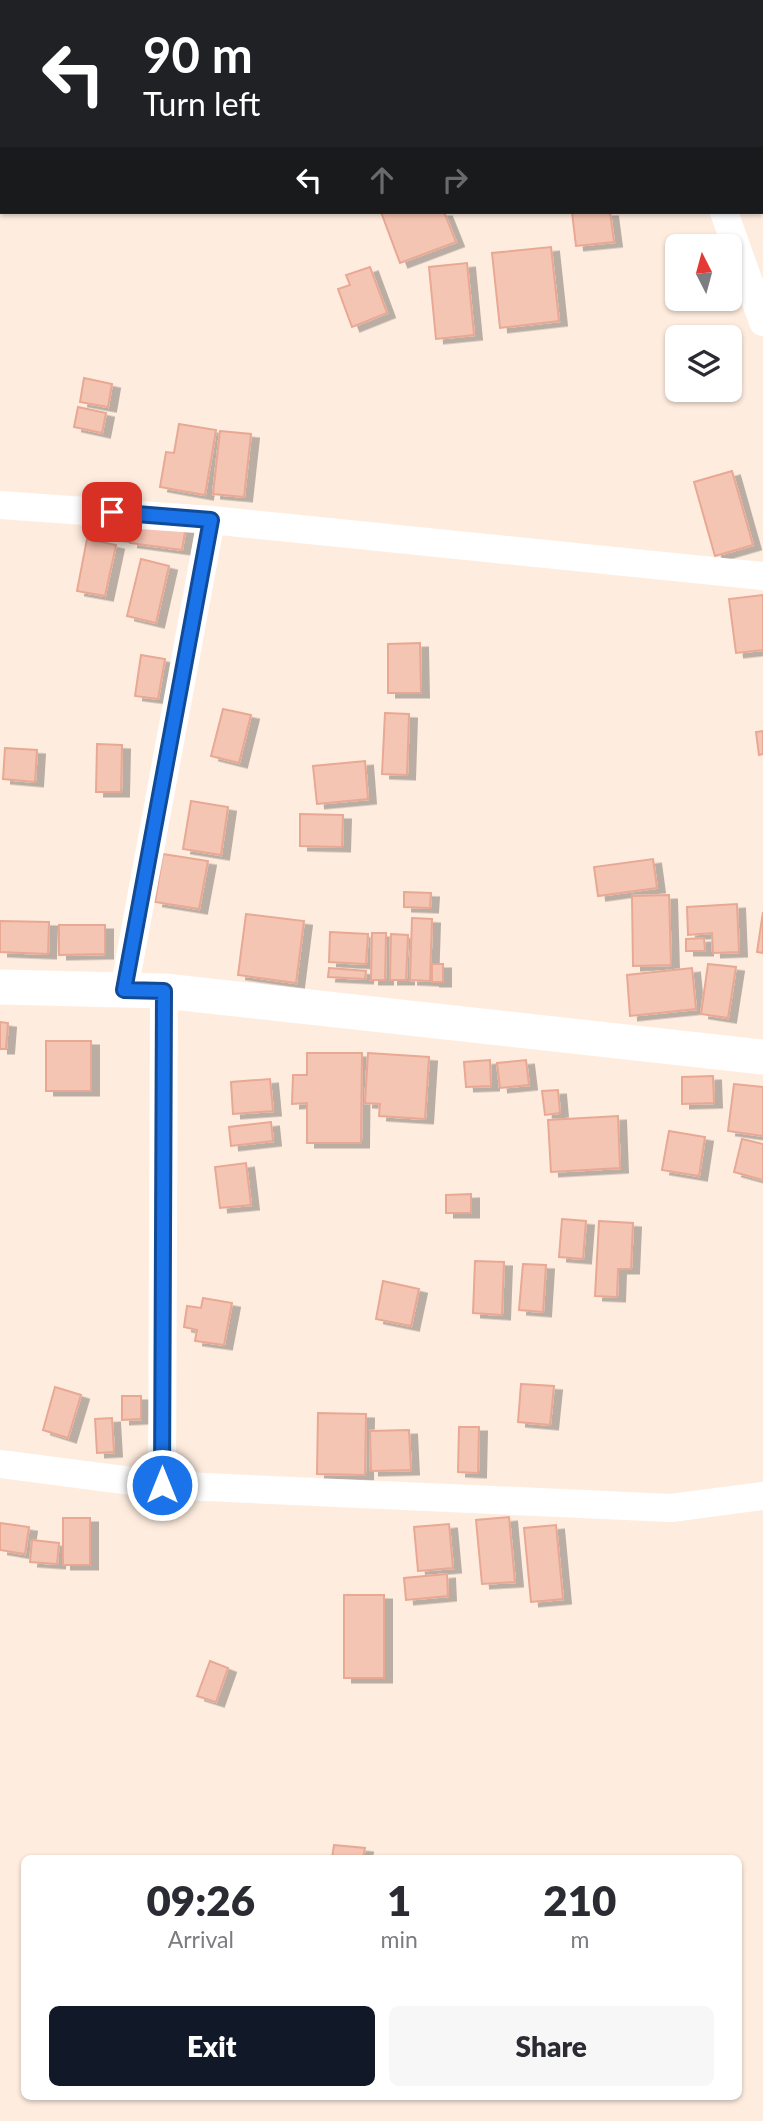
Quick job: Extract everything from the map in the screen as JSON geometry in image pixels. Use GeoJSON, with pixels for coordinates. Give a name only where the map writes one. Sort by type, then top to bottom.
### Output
{"type":"FeatureCollection","features":[{"type":"Feature","properties":{"kind":"street"},"geometry":{"type":"LineString","coordinates":[[725,214],[763,322]]}},
{"type":"Feature","properties":{"kind":"street"},"geometry":{"type":"LineString","coordinates":[[0,505],[211,520],[763,576]]}},
{"type":"Feature","properties":{"kind":"street"},"geometry":{"type":"LineString","coordinates":[[124,990],[211,520]]}},
{"type":"Feature","properties":{"kind":"street"},"geometry":{"type":"LineString","coordinates":[[0,987],[164,991],[763,1057]]}},
{"type":"Feature","properties":{"kind":"street"},"geometry":{"type":"LineString","coordinates":[[162,1485],[164,991]]}},
{"type":"Feature","properties":{"kind":"street"},"geometry":{"type":"LineString","coordinates":[[0,1464],[162,1485],[671,1508],[763,1496]]}},
{"type":"Feature","properties":{"kind":"building"},"geometry":{"type":"Polygon","coordinates":[[[382,214],[445,214],[456,242],[400,263],[382,214]]]}},
{"type":"Feature","properties":{"kind":"building"},"geometry":{"type":"Polygon","coordinates":[[[572,214],[610,214],[614,242],[576,246],[572,214]]]}},
{"type":"Feature","properties":{"kind":"building"},"geometry":{"type":"Polygon","coordinates":[[[551,247],[559,321],[500,328],[492,253],[551,247]]]}},
{"type":"Feature","properties":{"kind":"building"},"geometry":{"type":"Polygon","coordinates":[[[467,263],[474,335],[436,339],[429,267],[467,263]]]}},
{"type":"Feature","properties":{"kind":"building"},"geometry":{"type":"Polygon","coordinates":[[[370,267],[387,313],[352,327],[338,289],[350,285],[346,275],[370,267]]]}},
{"type":"Feature","properties":{"kind":"building"},"geometry":{"type":"Polygon","coordinates":[[[84,378],[112,384],[108,407],[80,402],[84,378]]]}},
{"type":"Feature","properties":{"kind":"building"},"geometry":{"type":"Polygon","coordinates":[[[78,407],[106,413],[102,433],[74,427],[78,407]]]}},
{"type":"Feature","properties":{"kind":"building"},"geometry":{"type":"Polygon","coordinates":[[[179,424],[216,430],[205,495],[160,487],[166,452],[174,453],[179,424]]]}},
{"type":"Feature","properties":{"kind":"building"},"geometry":{"type":"Polygon","coordinates":[[[220,431],[251,434],[244,497],[213,494],[220,431]]]}},
{"type":"Feature","properties":{"kind":"building"},"geometry":{"type":"Polygon","coordinates":[[[732,471],[753,545],[715,556],[694,482],[732,471]]]}},
{"type":"Feature","properties":{"kind":"building"},"geometry":{"type":"Polygon","coordinates":[[[101,515],[129,520],[126,538],[98,534],[101,515]]]}},
{"type":"Feature","properties":{"kind":"building"},"geometry":{"type":"Polygon","coordinates":[[[133,519],[186,526],[182,550],[130,543],[133,519]]]}},
{"type":"Feature","properties":{"kind":"building"},"geometry":{"type":"Polygon","coordinates":[[[87,539],[116,545],[105,596],[77,591],[87,539]]]}},
{"type":"Feature","properties":{"kind":"building"},"geometry":{"type":"Polygon","coordinates":[[[141,559],[169,566],[156,623],[127,616],[141,559]]]}},
{"type":"Feature","properties":{"kind":"building"},"geometry":{"type":"Polygon","coordinates":[[[763,595],[763,650],[736,653],[729,599],[763,595]]]}},
{"type":"Feature","properties":{"kind":"building"},"geometry":{"type":"Polygon","coordinates":[[[420,643],[421,693],[388,693],[388,644],[420,643]]]}},
{"type":"Feature","properties":{"kind":"building"},"geometry":{"type":"Polygon","coordinates":[[[141,655],[165,659],[158,699],[135,696],[141,655]]]}},
{"type":"Feature","properties":{"kind":"building"},"geometry":{"type":"Polygon","coordinates":[[[223,709],[251,715],[239,763],[211,756],[223,709]]]}},
{"type":"Feature","properties":{"kind":"building"},"geometry":{"type":"Polygon","coordinates":[[[385,713],[409,714],[407,775],[382,774],[385,713]]]}},
{"type":"Feature","properties":{"kind":"building"},"geometry":{"type":"Polygon","coordinates":[[[763,731],[763,754],[759,755],[756,732],[763,731]]]}},
{"type":"Feature","properties":{"kind":"building"},"geometry":{"type":"Polygon","coordinates":[[[97,744],[122,745],[121,792],[96,792],[97,744]]]}},
{"type":"Feature","properties":{"kind":"building"},"geometry":{"type":"Polygon","coordinates":[[[5,748],[37,750],[35,782],[3,779],[5,748]]]}},
{"type":"Feature","properties":{"kind":"building"},"geometry":{"type":"Polygon","coordinates":[[[365,761],[368,799],[317,804],[313,766],[365,761]]]}},
{"type":"Feature","properties":{"kind":"building"},"geometry":{"type":"Polygon","coordinates":[[[191,801],[228,807],[221,855],[183,849],[191,801]]]}},
{"type":"Feature","properties":{"kind":"building"},"geometry":{"type":"Polygon","coordinates":[[[300,814],[343,815],[342,847],[300,846],[300,814]]]}},
{"type":"Feature","properties":{"kind":"building"},"geometry":{"type":"Polygon","coordinates":[[[163,854],[208,861],[199,909],[155,902],[163,854]]]}},
{"type":"Feature","properties":{"kind":"building"},"geometry":{"type":"Polygon","coordinates":[[[653,859],[657,888],[598,896],[594,867],[653,859]]]}},
{"type":"Feature","properties":{"kind":"building"},"geometry":{"type":"Polygon","coordinates":[[[404,892],[431,893],[430,908],[404,907],[404,892]]]}},
{"type":"Feature","properties":{"kind":"building"},"geometry":{"type":"Polygon","coordinates":[[[669,895],[671,965],[633,966],[632,896],[669,895]]]}},
{"type":"Feature","properties":{"kind":"building"},"geometry":{"type":"Polygon","coordinates":[[[737,904],[739,952],[713,953],[712,933],[688,935],[687,907],[737,904]]]}},
{"type":"Feature","properties":{"kind":"building"},"geometry":{"type":"Polygon","coordinates":[[[763,912],[763,953],[757,952],[763,912]]]}},
{"type":"Feature","properties":{"kind":"building"},"geometry":{"type":"Polygon","coordinates":[[[246,914],[304,921],[296,983],[238,975],[246,914]]]}},
{"type":"Feature","properties":{"kind":"building"},"geometry":{"type":"Polygon","coordinates":[[[412,918],[432,919],[430,981],[410,980],[412,918]]]}},
{"type":"Feature","properties":{"kind":"building"},"geometry":{"type":"Polygon","coordinates":[[[0,921],[49,922],[48,954],[0,952],[0,921]]]}},
{"type":"Feature","properties":{"kind":"building"},"geometry":{"type":"Polygon","coordinates":[[[59,925],[105,925],[105,954],[59,955],[59,925]]]}},
{"type":"Feature","properties":{"kind":"building"},"geometry":{"type":"Polygon","coordinates":[[[330,932],[368,934],[366,964],[329,962],[330,932]]]}},
{"type":"Feature","properties":{"kind":"building"},"geometry":{"type":"Polygon","coordinates":[[[372,933],[386,933],[385,980],[371,980],[372,933]]]}},
{"type":"Feature","properties":{"kind":"building"},"geometry":{"type":"Polygon","coordinates":[[[391,934],[408,935],[406,980],[390,980],[391,934]]]}},
{"type":"Feature","properties":{"kind":"building"},"geometry":{"type":"Polygon","coordinates":[[[704,938],[705,951],[686,951],[686,939],[704,938]]]}},
{"type":"Feature","properties":{"kind":"building"},"geometry":{"type":"Polygon","coordinates":[[[432,964],[443,964],[443,982],[432,982],[432,964]]]}},
{"type":"Feature","properties":{"kind":"building"},"geometry":{"type":"Polygon","coordinates":[[[708,964],[736,967],[728,1018],[701,1014],[708,964]]]}},
{"type":"Feature","properties":{"kind":"building"},"geometry":{"type":"Polygon","coordinates":[[[329,968],[366,971],[365,979],[328,977],[329,968]]]}},
{"type":"Feature","properties":{"kind":"building"},"geometry":{"type":"Polygon","coordinates":[[[692,968],[696,1009],[630,1016],[627,975],[692,968]]]}},
{"type":"Feature","properties":{"kind":"building"},"geometry":{"type":"Polygon","coordinates":[[[0,1022],[8,1023],[6,1049],[0,1049],[0,1022]]]}},
{"type":"Feature","properties":{"kind":"building"},"geometry":{"type":"Polygon","coordinates":[[[46,1041],[91,1041],[91,1091],[46,1091],[46,1041]]]}},
{"type":"Feature","properties":{"kind":"building"},"geometry":{"type":"Polygon","coordinates":[[[307,1053],[362,1053],[361,1143],[307,1143],[307,1103],[292,1104],[293,1075],[307,1075],[307,1053]]]}},
{"type":"Feature","properties":{"kind":"building"},"geometry":{"type":"Polygon","coordinates":[[[368,1053],[429,1057],[425,1119],[379,1116],[380,1104],[365,1103],[368,1053]]]}},
{"type":"Feature","properties":{"kind":"building"},"geometry":{"type":"Polygon","coordinates":[[[490,1060],[491,1086],[466,1087],[464,1062],[490,1060]]]}},
{"type":"Feature","properties":{"kind":"building"},"geometry":{"type":"Polygon","coordinates":[[[526,1060],[529,1085],[500,1088],[497,1063],[526,1060]]]}},
{"type":"Feature","properties":{"kind":"building"},"geometry":{"type":"Polygon","coordinates":[[[713,1076],[714,1103],[682,1104],[682,1077],[713,1076]]]}},
{"type":"Feature","properties":{"kind":"building"},"geometry":{"type":"Polygon","coordinates":[[[270,1079],[273,1111],[233,1114],[231,1082],[270,1079]]]}},
{"type":"Feature","properties":{"kind":"building"},"geometry":{"type":"Polygon","coordinates":[[[734,1084],[763,1087],[763,1136],[728,1131],[734,1084]]]}},
{"type":"Feature","properties":{"kind":"building"},"geometry":{"type":"Polygon","coordinates":[[[558,1090],[560,1113],[545,1115],[542,1091],[558,1090]]]}},
{"type":"Feature","properties":{"kind":"building"},"geometry":{"type":"Polygon","coordinates":[[[618,1116],[620,1168],[551,1172],[548,1120],[618,1116]]]}},
{"type":"Feature","properties":{"kind":"building"},"geometry":{"type":"Polygon","coordinates":[[[271,1122],[273,1141],[231,1146],[229,1127],[271,1122]]]}},
{"type":"Feature","properties":{"kind":"building"},"geometry":{"type":"Polygon","coordinates":[[[669,1131],[705,1137],[699,1176],[662,1170],[669,1131]]]}},
{"type":"Feature","properties":{"kind":"building"},"geometry":{"type":"Polygon","coordinates":[[[742,1139],[763,1144],[763,1180],[734,1172],[742,1139]]]}},
{"type":"Feature","properties":{"kind":"building"},"geometry":{"type":"Polygon","coordinates":[[[246,1163],[251,1205],[220,1208],[215,1167],[246,1163]]]}},
{"type":"Feature","properties":{"kind":"building"},"geometry":{"type":"Polygon","coordinates":[[[471,1194],[471,1213],[446,1213],[446,1195],[471,1194]]]}},
{"type":"Feature","properties":{"kind":"building"},"geometry":{"type":"Polygon","coordinates":[[[562,1219],[586,1221],[583,1259],[559,1257],[562,1219]]]}},
{"type":"Feature","properties":{"kind":"building"},"geometry":{"type":"Polygon","coordinates":[[[599,1221],[633,1223],[631,1269],[618,1269],[617,1297],[595,1296],[599,1221]]]}},
{"type":"Feature","properties":{"kind":"building"},"geometry":{"type":"Polygon","coordinates":[[[475,1261],[504,1262],[502,1315],[473,1313],[475,1261]]]}},
{"type":"Feature","properties":{"kind":"building"},"geometry":{"type":"Polygon","coordinates":[[[523,1264],[546,1265],[543,1312],[519,1310],[523,1264]]]}},
{"type":"Feature","properties":{"kind":"building"},"geometry":{"type":"Polygon","coordinates":[[[383,1281],[419,1289],[411,1326],[376,1319],[383,1281]]]}},
{"type":"Feature","properties":{"kind":"building"},"geometry":{"type":"Polygon","coordinates":[[[203,1298],[232,1303],[224,1345],[195,1341],[197,1330],[184,1327],[187,1306],[201,1308],[203,1298]]]}},
{"type":"Feature","properties":{"kind":"building"},"geometry":{"type":"Polygon","coordinates":[[[521,1384],[554,1386],[550,1425],[518,1422],[521,1384]]]}},
{"type":"Feature","properties":{"kind":"building"},"geometry":{"type":"Polygon","coordinates":[[[55,1387],[81,1395],[68,1438],[43,1430],[55,1387]]]}},
{"type":"Feature","properties":{"kind":"building"},"geometry":{"type":"Polygon","coordinates":[[[122,1396],[141,1396],[141,1419],[122,1420],[122,1396]]]}},
{"type":"Feature","properties":{"kind":"building"},"geometry":{"type":"Polygon","coordinates":[[[318,1413],[366,1414],[365,1475],[317,1474],[318,1413]]]}},
{"type":"Feature","properties":{"kind":"building"},"geometry":{"type":"Polygon","coordinates":[[[112,1418],[114,1452],[97,1453],[95,1419],[112,1418]]]}},
{"type":"Feature","properties":{"kind":"building"},"geometry":{"type":"Polygon","coordinates":[[[459,1427],[479,1427],[478,1473],[458,1472],[459,1427]]]}},
{"type":"Feature","properties":{"kind":"building"},"geometry":{"type":"Polygon","coordinates":[[[409,1430],[411,1470],[371,1471],[370,1431],[409,1430]]]}},
{"type":"Feature","properties":{"kind":"building"},"geometry":{"type":"Polygon","coordinates":[[[509,1517],[515,1582],[482,1584],[476,1520],[509,1517]]]}},
{"type":"Feature","properties":{"kind":"building"},"geometry":{"type":"Polygon","coordinates":[[[63,1518],[90,1518],[90,1565],[63,1565],[63,1518]]]}},
{"type":"Feature","properties":{"kind":"building"},"geometry":{"type":"Polygon","coordinates":[[[0,1523],[29,1527],[25,1554],[0,1550],[0,1523]]]}},
{"type":"Feature","properties":{"kind":"building"},"geometry":{"type":"Polygon","coordinates":[[[449,1524],[453,1568],[418,1571],[414,1527],[449,1524]]]}},
{"type":"Feature","properties":{"kind":"building"},"geometry":{"type":"Polygon","coordinates":[[[556,1525],[563,1599],[531,1602],[524,1528],[556,1525]]]}},
{"type":"Feature","properties":{"kind":"building"},"geometry":{"type":"Polygon","coordinates":[[[32,1540],[59,1543],[57,1564],[30,1562],[32,1540]]]}},
{"type":"Feature","properties":{"kind":"building"},"geometry":{"type":"Polygon","coordinates":[[[447,1574],[448,1596],[406,1600],[404,1578],[447,1574]]]}},
{"type":"Feature","properties":{"kind":"building"},"geometry":{"type":"Polygon","coordinates":[[[344,1595],[384,1595],[384,1678],[344,1678],[344,1595]]]}},
{"type":"Feature","properties":{"kind":"building"},"geometry":{"type":"Polygon","coordinates":[[[210,1661],[228,1668],[216,1702],[197,1696],[210,1661]]]}},
{"type":"Feature","properties":{"kind":"building"},"geometry":{"type":"Polygon","coordinates":[[[334,1845],[365,1848],[364,1855],[332,1855],[334,1845]]]}},
{"type":"Feature","properties":{"kind":"route"},"geometry":{"type":"LineString","coordinates":[[112,512],[211,520],[124,990],[164,991],[162,1485]]}}]}
